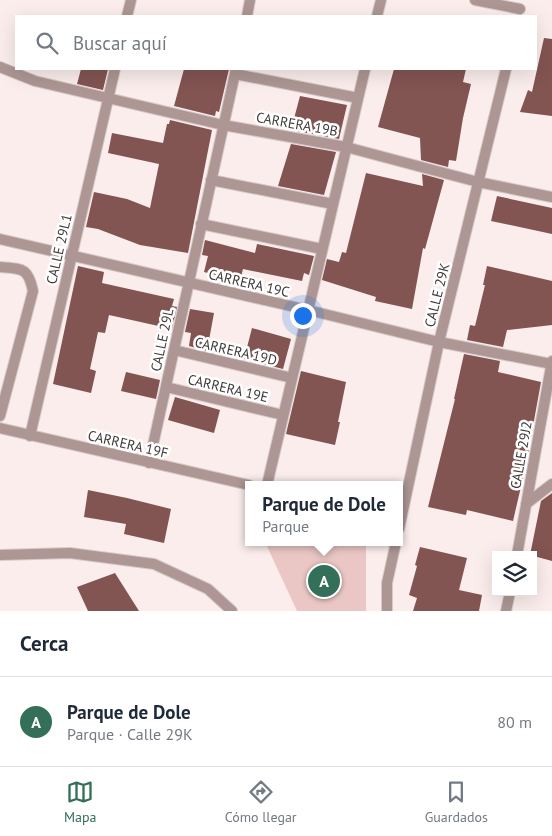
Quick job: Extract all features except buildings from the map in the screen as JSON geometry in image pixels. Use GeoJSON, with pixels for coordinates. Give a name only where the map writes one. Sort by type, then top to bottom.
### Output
{"type":"FeatureCollection","features":[{"type":"Feature","properties":{"kind":"street"},"geometry":{"type":"LineString","coordinates":[[127,15],[131,0]]}},
{"type":"Feature","properties":{"kind":"street"},"geometry":{"type":"LineString","coordinates":[[247,15],[250,0]]}},
{"type":"Feature","properties":{"kind":"street"},"geometry":{"type":"LineString","coordinates":[[377,15],[381,0]]}},
{"type":"Feature","properties":{"kind":"street"},"geometry":{"type":"LineString","coordinates":[[475,0],[520,9]]}},
{"type":"Feature","properties":{"kind":"street","name":"CARRERA 19B"},"geometry":{"type":"LineString","coordinates":[[0,66],[35,82],[223,125],[346,147],[478,182],[552,197]]}},
{"type":"Feature","properties":{"kind":"street","name":"CALLE 29L1"},"geometry":{"type":"LineString","coordinates":[[30,436],[115,70]]}},
{"type":"Feature","properties":{"kind":"street"},"geometry":{"type":"LineString","coordinates":[[268,481],[365,70]]}},
{"type":"Feature","properties":{"kind":"street","name":"CALLE 29K"},"geometry":{"type":"LineString","coordinates":[[403,511],[440,342],[506,70]]}},
{"type":"Feature","properties":{"kind":"street","name":"CALLE 29L"},"geometry":{"type":"LineString","coordinates":[[149,463],[235,71],[358,98]]}},
{"type":"Feature","properties":{"kind":"street"},"geometry":{"type":"LineString","coordinates":[[211,180],[333,204]]}},
{"type":"Feature","properties":{"kind":"street"},"geometry":{"type":"LineString","coordinates":[[201,224],[322,249]]}},
{"type":"Feature","properties":{"kind":"street","name":"CARRERA 19C"},"geometry":{"type":"LineString","coordinates":[[0,239],[440,342],[552,363]]}},
{"type":"Feature","properties":{"kind":"street"},"geometry":{"type":"LineString","coordinates":[[0,267],[19,269],[26,272],[30,278],[33,291],[0,416]]}},
{"type":"Feature","properties":{"kind":"street","name":"CARRERA 19D"},"geometry":{"type":"LineString","coordinates":[[174,350],[292,378]]}},
{"type":"Feature","properties":{"kind":"street","name":"CALLE 29J2"},"geometry":{"type":"LineString","coordinates":[[518,551],[552,363]]}},
{"type":"Feature","properties":{"kind":"street","name":"CARRERA 19E"},"geometry":{"type":"LineString","coordinates":[[166,387],[283,415]]}},
{"type":"Feature","properties":{"kind":"street","name":"CARRERA 19F"},"geometry":{"type":"LineString","coordinates":[[0,428],[245,484]]}},
{"type":"Feature","properties":{"kind":"street"},"geometry":{"type":"LineString","coordinates":[[526,504],[552,484]]}},
{"type":"Feature","properties":{"kind":"street"},"geometry":{"type":"LineString","coordinates":[[387,611],[388,583],[395,546]]}},
{"type":"Feature","properties":{"kind":"street"},"geometry":{"type":"LineString","coordinates":[[0,555],[70,553],[154,564],[208,589],[232,611]]}},
{"type":"Feature","properties":{"kind":"street"},"geometry":{"type":"LineString","coordinates":[[506,611],[509,596]]}},
{"type":"Feature","properties":{"kind":"shaded area"},"geometry":{"type":"Polygon","coordinates":[[[267,546],[366,546],[366,611],[297,611],[267,546]]]}},
{"type":"Feature","properties":{"kind":"place","name":"Parque de Dole"},"geometry":{"type":"Point","coordinates":[324,581]}}]}
